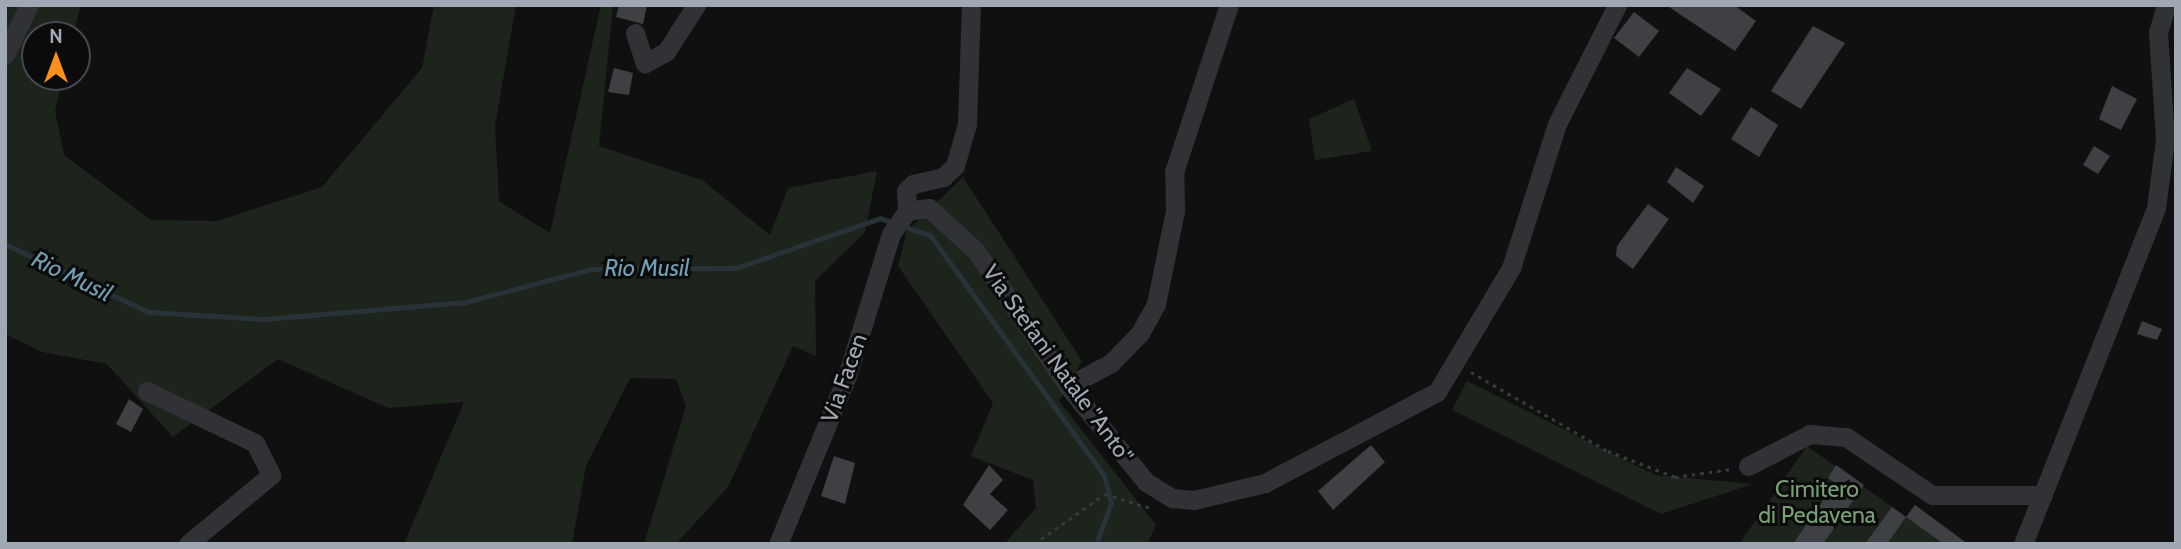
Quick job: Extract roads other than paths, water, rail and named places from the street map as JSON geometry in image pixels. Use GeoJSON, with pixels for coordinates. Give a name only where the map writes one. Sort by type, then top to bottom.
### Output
{"type":"FeatureCollection","features":[{"type":"Feature","properties":{"kind":"street"},"geometry":{"type":"LineString","coordinates":[[5,55],[29,5]]}},
{"type":"Feature","properties":{"kind":"street"},"geometry":{"type":"LineString","coordinates":[[635,33],[645,63],[666,52],[696,5]]}},
{"type":"Feature","properties":{"kind":"street","name":"Via Facen"},"geometry":{"type":"LineString","coordinates":[[779,544],[847,376],[891,234],[907,211],[906,191],[913,184],[943,177],[955,166],[967,124],[971,5]]}},
{"type":"Feature","properties":{"kind":"street"},"geometry":{"type":"LineString","coordinates":[[1068,386],[1111,363],[1140,333],[1156,304],[1175,211],[1174,172],[1229,5]]}},
{"type":"Feature","properties":{"kind":"street","name":"Via Stefani Natale \"Anto\""},"geometry":{"type":"LineString","coordinates":[[907,211],[929,208],[976,251],[1068,386],[1146,482],[1172,498],[1194,500],[1265,483],[1349,441],[1437,392],[1511,268],[1558,124],[1617,5]]}},
{"type":"Feature","properties":{"kind":"street"},"geometry":{"type":"LineString","coordinates":[[2023,544],[2148,234],[2170,141],[2158,50],[2166,5]]}},
{"type":"Feature","properties":{"kind":"street"},"geometry":{"type":"LineString","coordinates":[[147,391],[255,443],[271,475],[188,544]]}},
{"type":"Feature","properties":{"kind":"street"},"geometry":{"type":"LineString","coordinates":[[1748,466],[1810,433],[1846,437],[1932,495],[2043,495]]}},
{"type":"Feature","properties":{"kind":"waterway","name":"Rio Musil"},"geometry":{"type":"LineString","coordinates":[[5,244],[148,312],[264,319],[466,302],[591,269],[736,268],[880,218],[893,223]]}},
{"type":"Feature","properties":{"kind":"waterway","name":"Rio Musil"},"geometry":{"type":"LineString","coordinates":[[902,226],[930,235],[1104,475],[1111,503],[1096,544]]}},
{"type":"Feature","properties":{"kind":"park label","name":"Cimitero di Pedavena"},"geometry":{"type":"Point","coordinates":[1817,502]}}]}
